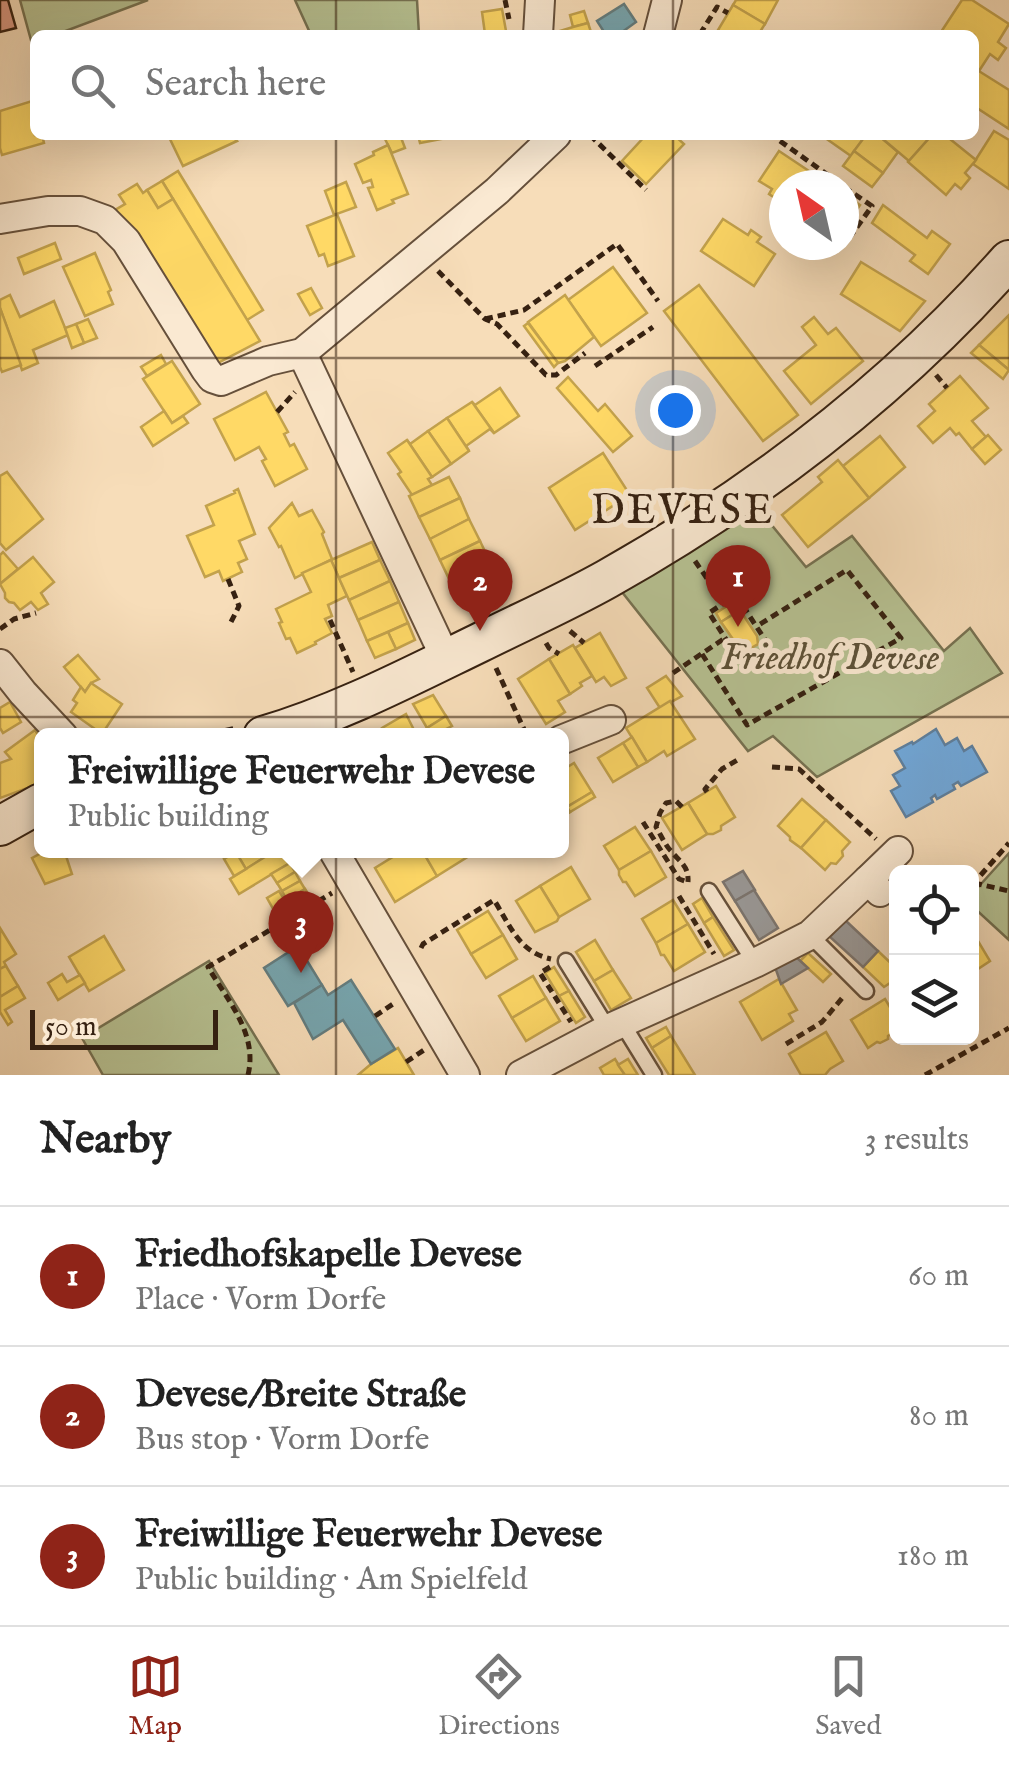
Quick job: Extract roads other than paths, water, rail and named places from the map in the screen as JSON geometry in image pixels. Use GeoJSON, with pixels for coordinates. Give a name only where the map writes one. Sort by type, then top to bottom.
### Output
{"type":"FeatureCollection","features":[{"type":"Feature","properties":{"kind":"main road"},"geometry":{"type":"LineString","coordinates":[[274,728],[364,697],[446,659],[604,581],[664,546],[823,434],[910,360],[1009,260]]}},
{"type":"Feature","properties":{"kind":"main road"},"geometry":{"type":"LineString","coordinates":[[0,826],[34,807]]}},
{"type":"Feature","properties":{"kind":"street"},"geometry":{"type":"LineString","coordinates":[[538,30],[540,0]]}},
{"type":"Feature","properties":{"kind":"street"},"geometry":{"type":"LineString","coordinates":[[659,30],[668,0]]}},
{"type":"Feature","properties":{"kind":"street"},"geometry":{"type":"LineString","coordinates":[[0,219],[48,211],[80,211],[105,220],[126,240],[212,378],[221,381],[302,353],[497,191],[551,140]]}},
{"type":"Feature","properties":{"kind":"street"},"geometry":{"type":"LineString","coordinates":[[302,353],[446,659]]}},
{"type":"Feature","properties":{"kind":"street"},"geometry":{"type":"LineString","coordinates":[[0,664],[57,728]]}},
{"type":"Feature","properties":{"kind":"street"},"geometry":{"type":"LineString","coordinates":[[569,737],[611,720]]}},
{"type":"Feature","properties":{"kind":"street"},"geometry":{"type":"LineString","coordinates":[[522,1075],[604,1031],[810,934],[874,886],[896,853]]}},
{"type":"Feature","properties":{"kind":"street"},"geometry":{"type":"LineString","coordinates":[[338,858],[464,1075]]}},
{"type":"Feature","properties":{"kind":"lane"},"geometry":{"type":"LineString","coordinates":[[709,891],[755,963]]}},
{"type":"Feature","properties":{"kind":"lane"},"geometry":{"type":"LineString","coordinates":[[810,934],[862,986]]}},
{"type":"Feature","properties":{"kind":"lane"},"geometry":{"type":"LineString","coordinates":[[566,960],[604,1031],[654,1075]]}},
{"type":"Feature","properties":{"kind":"place","name":"Friedhofskapelle Devese"},"geometry":{"type":"Point","coordinates":[738,627]}},
{"type":"Feature","properties":{"kind":"place","name":"Devese/Breite Straße"},"geometry":{"type":"Point","coordinates":[480,631]}},
{"type":"Feature","properties":{"kind":"place","name":"Freiwillige Feuerwehr Devese"},"geometry":{"type":"Point","coordinates":[301,973]}},
{"type":"Feature","properties":{"kind":"district","name":"DEVESE"},"geometry":{"type":"Point","coordinates":[683,511]}},
{"type":"Feature","properties":{"kind":"park label","name":"Friedhof Devese"},"geometry":{"type":"Point","coordinates":[830,659]}}]}
